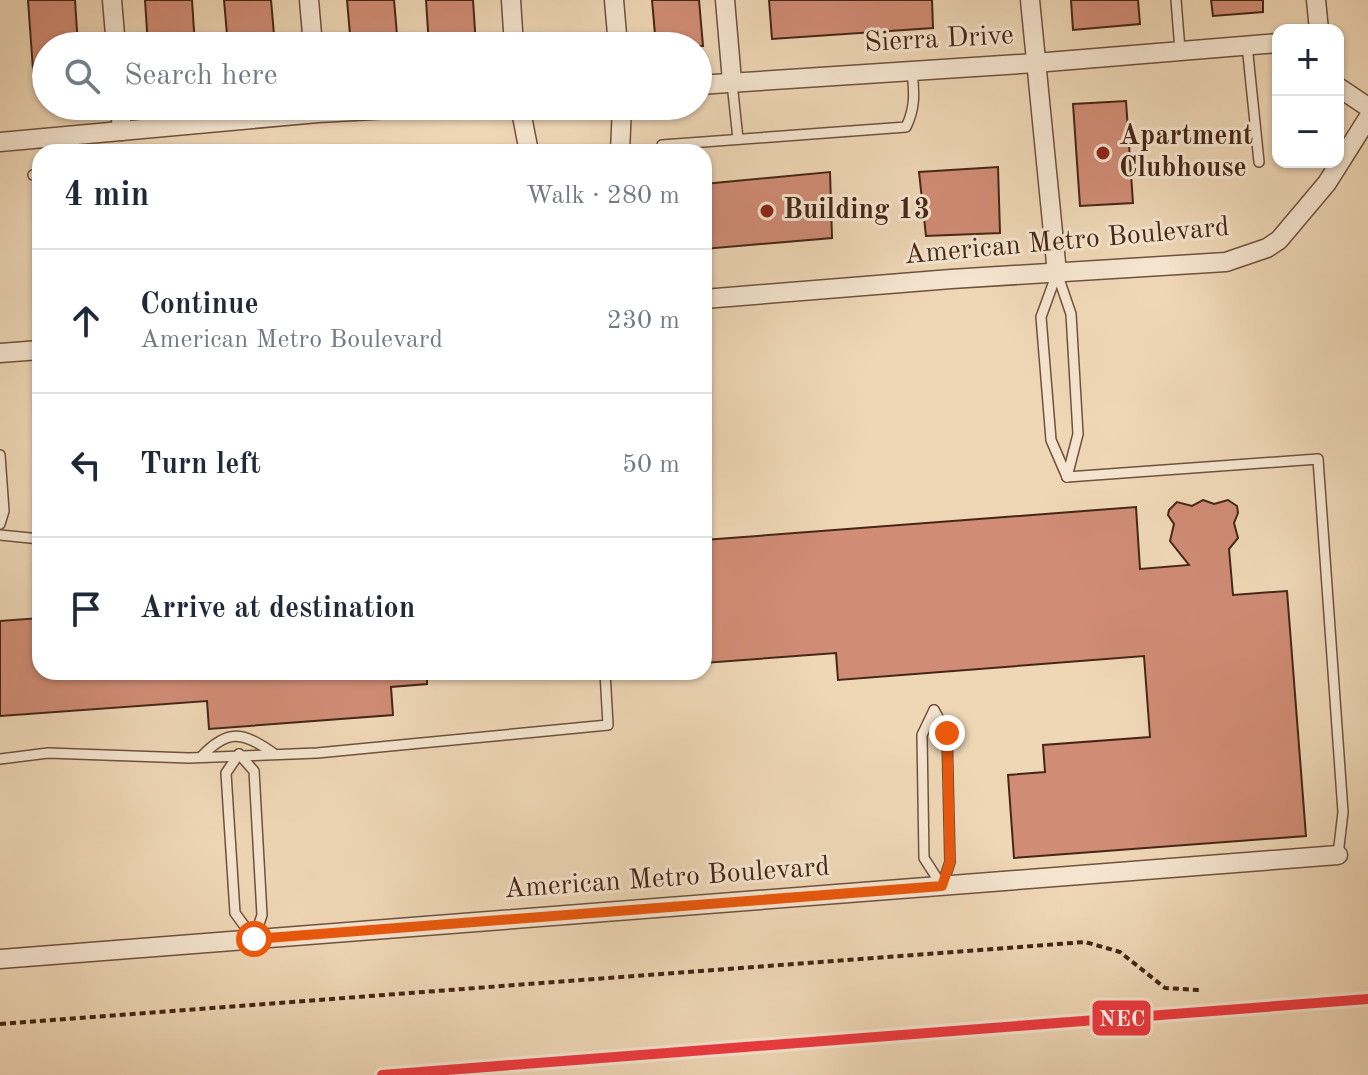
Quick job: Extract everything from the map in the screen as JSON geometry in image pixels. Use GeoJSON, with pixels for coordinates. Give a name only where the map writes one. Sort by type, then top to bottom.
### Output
{"type":"FeatureCollection","features":[{"type":"Feature","properties":{"kind":"street"},"geometry":{"type":"LineString","coordinates":[[112,0],[115,32]]}},
{"type":"Feature","properties":{"kind":"street"},"geometry":{"type":"LineString","coordinates":[[309,0],[312,32]]}},
{"type":"Feature","properties":{"kind":"street"},"geometry":{"type":"LineString","coordinates":[[511,0],[513,32]]}},
{"type":"Feature","properties":{"kind":"street"},"geometry":{"type":"LineString","coordinates":[[614,0],[617,32]]}},
{"type":"Feature","properties":{"kind":"street"},"geometry":{"type":"LineString","coordinates":[[725,0],[732,81]]}},
{"type":"Feature","properties":{"kind":"street"},"geometry":{"type":"LineString","coordinates":[[1030,0],[1057,273]]}},
{"type":"Feature","properties":{"kind":"street"},"geometry":{"type":"LineString","coordinates":[[1316,0],[1318,24]]}},
{"type":"Feature","properties":{"kind":"street","name":"Sierra Drive"},"geometry":{"type":"LineString","coordinates":[[712,83],[1035,63],[1272,43]]}},
{"type":"Feature","properties":{"kind":"street"},"geometry":{"type":"LineString","coordinates":[[1344,91],[1368,107]]}},
{"type":"Feature","properties":{"kind":"street","name":"American Metro Boulevard"},"geometry":{"type":"LineString","coordinates":[[712,298],[1226,262],[1267,248],[1279,240],[1327,183],[1368,118]]}},
{"type":"Feature","properties":{"kind":"street"},"geometry":{"type":"LineString","coordinates":[[121,120],[122,131]]}},
{"type":"Feature","properties":{"kind":"street"},"geometry":{"type":"LineString","coordinates":[[0,142],[70,144],[122,131],[225,120]]}},
{"type":"Feature","properties":{"kind":"street"},"geometry":{"type":"LineString","coordinates":[[523,120],[527,144]]}},
{"type":"Feature","properties":{"kind":"street"},"geometry":{"type":"LineString","coordinates":[[620,144],[621,120]]}},
{"type":"Feature","properties":{"kind":"street"},"geometry":{"type":"LineString","coordinates":[[0,353],[32,351]]}},
{"type":"Feature","properties":{"kind":"street","name":"American Metro Boulevard"},"geometry":{"type":"LineString","coordinates":[[0,959],[1338,855]]}},
{"type":"Feature","properties":{"kind":"lane"},"geometry":{"type":"LineString","coordinates":[[1176,0],[1180,50]]}},
{"type":"Feature","properties":{"kind":"lane"},"geometry":{"type":"LineString","coordinates":[[1247,45],[1259,162]]}},
{"type":"Feature","properties":{"kind":"lane"},"geometry":{"type":"LineString","coordinates":[[675,144],[906,127],[914,100],[912,70]]}},
{"type":"Feature","properties":{"kind":"lane"},"geometry":{"type":"LineString","coordinates":[[732,81],[738,139]]}},
{"type":"Feature","properties":{"kind":"lane"},"geometry":{"type":"LineString","coordinates":[[1057,273],[1041,317],[1051,440],[1067,477]]}},
{"type":"Feature","properties":{"kind":"lane"},"geometry":{"type":"LineString","coordinates":[[1057,273],[1071,314],[1078,434],[1067,477]]}},
{"type":"Feature","properties":{"kind":"lane"},"geometry":{"type":"LineString","coordinates":[[0,455],[4,511],[0,524]]}},
{"type":"Feature","properties":{"kind":"lane"},"geometry":{"type":"LineString","coordinates":[[1067,477],[1318,459],[1343,812],[1338,855]]}},
{"type":"Feature","properties":{"kind":"lane"},"geometry":{"type":"LineString","coordinates":[[0,535],[32,538]]}},
{"type":"Feature","properties":{"kind":"lane"},"geometry":{"type":"LineString","coordinates":[[0,759],[48,753],[201,757],[317,753],[608,725],[605,680]]}},
{"type":"Feature","properties":{"kind":"lane"},"geometry":{"type":"LineString","coordinates":[[934,710],[947,733],[950,862],[942,886],[924,858],[922,735],[934,710]]}},
{"type":"Feature","properties":{"kind":"lane"},"geometry":{"type":"LineString","coordinates":[[201,757],[219,739],[231,737],[257,741],[273,753]]}},
{"type":"Feature","properties":{"kind":"lane"},"geometry":{"type":"LineString","coordinates":[[239,754],[226,773],[235,913],[254,939]]}},
{"type":"Feature","properties":{"kind":"lane"},"geometry":{"type":"LineString","coordinates":[[239,754],[254,771],[262,915],[254,939]]}},
{"type":"Feature","properties":{"kind":"path"},"geometry":{"type":"LineString","coordinates":[[0,1024],[1085,942],[1120,952],[1165,988],[1199,990]]}},
{"type":"Feature","properties":{"kind":"building"},"geometry":{"type":"Polygon","coordinates":[[[28,0],[75,0],[77,32],[32,32],[32,56],[28,0]]]}},
{"type":"Feature","properties":{"kind":"building"},"geometry":{"type":"Polygon","coordinates":[[[145,0],[192,0],[194,32],[147,32],[145,0]]]}},
{"type":"Feature","properties":{"kind":"building"},"geometry":{"type":"Polygon","coordinates":[[[224,0],[271,0],[274,32],[227,32],[224,0]]]}},
{"type":"Feature","properties":{"kind":"building"},"geometry":{"type":"Polygon","coordinates":[[[347,0],[394,0],[397,32],[350,32],[347,0]]]}},
{"type":"Feature","properties":{"kind":"building"},"geometry":{"type":"Polygon","coordinates":[[[426,0],[473,0],[475,32],[428,32],[426,0]]]}},
{"type":"Feature","properties":{"kind":"building"},"geometry":{"type":"Polygon","coordinates":[[[652,0],[699,0],[702,32],[655,32],[652,0]]]}},
{"type":"Feature","properties":{"kind":"building"},"geometry":{"type":"Polygon","coordinates":[[[769,0],[932,0],[933,28],[772,39],[769,0]]]}},
{"type":"Feature","properties":{"kind":"building"},"geometry":{"type":"Polygon","coordinates":[[[1071,0],[1138,0],[1140,24],[1073,30],[1071,0]]]}},
{"type":"Feature","properties":{"kind":"building"},"geometry":{"type":"Polygon","coordinates":[[[1211,0],[1263,0],[1263,12],[1213,16],[1211,0]]]}},
{"type":"Feature","properties":{"kind":"building","name":"Apartment Clubhouse"},"geometry":{"type":"Polygon","coordinates":[[[1126,101],[1133,203],[1080,206],[1073,104],[1126,101]]]}},
{"type":"Feature","properties":{"kind":"building"},"geometry":{"type":"Polygon","coordinates":[[[998,167],[1000,233],[926,236],[919,172],[998,167]]]}},
{"type":"Feature","properties":{"kind":"building","name":"Building 13"},"geometry":{"type":"Polygon","coordinates":[[[830,172],[832,238],[712,248],[712,183],[830,172]]]}},
{"type":"Feature","properties":{"kind":"building"},"geometry":{"type":"Polygon","coordinates":[[[1203,500],[1214,504],[1228,500],[1237,506],[1234,523],[1238,538],[1229,549],[1233,595],[1287,591],[1306,836],[1014,858],[1008,775],[1045,772],[1043,745],[1150,737],[1144,656],[838,680],[836,653],[712,662],[712,539],[1136,507],[1140,569],[1189,565],[1170,541],[1174,524],[1168,515],[1177,502],[1192,506],[1203,500]]]}},
{"type":"Feature","properties":{"kind":"building"},"geometry":{"type":"Polygon","coordinates":[[[32,619],[32,680],[427,680],[427,684],[391,687],[393,715],[209,729],[207,701],[0,716],[0,621],[32,619]]]}},
{"type":"Feature","properties":{"kind":"transit line","name":"NEC"},"geometry":{"type":"LineString","coordinates":[[382,1075],[1368,999]]}},
{"type":"Feature","properties":{"kind":"place","name":"Apartment Clubhouse"},"geometry":{"type":"Point","coordinates":[1103,153]}},
{"type":"Feature","properties":{"kind":"place","name":"Building 13"},"geometry":{"type":"Point","coordinates":[767,211]}},
{"type":"Feature","properties":{"kind":"route"},"geometry":{"type":"LineString","coordinates":[[254,939],[942,886],[950,862],[947,733]]}}]}
